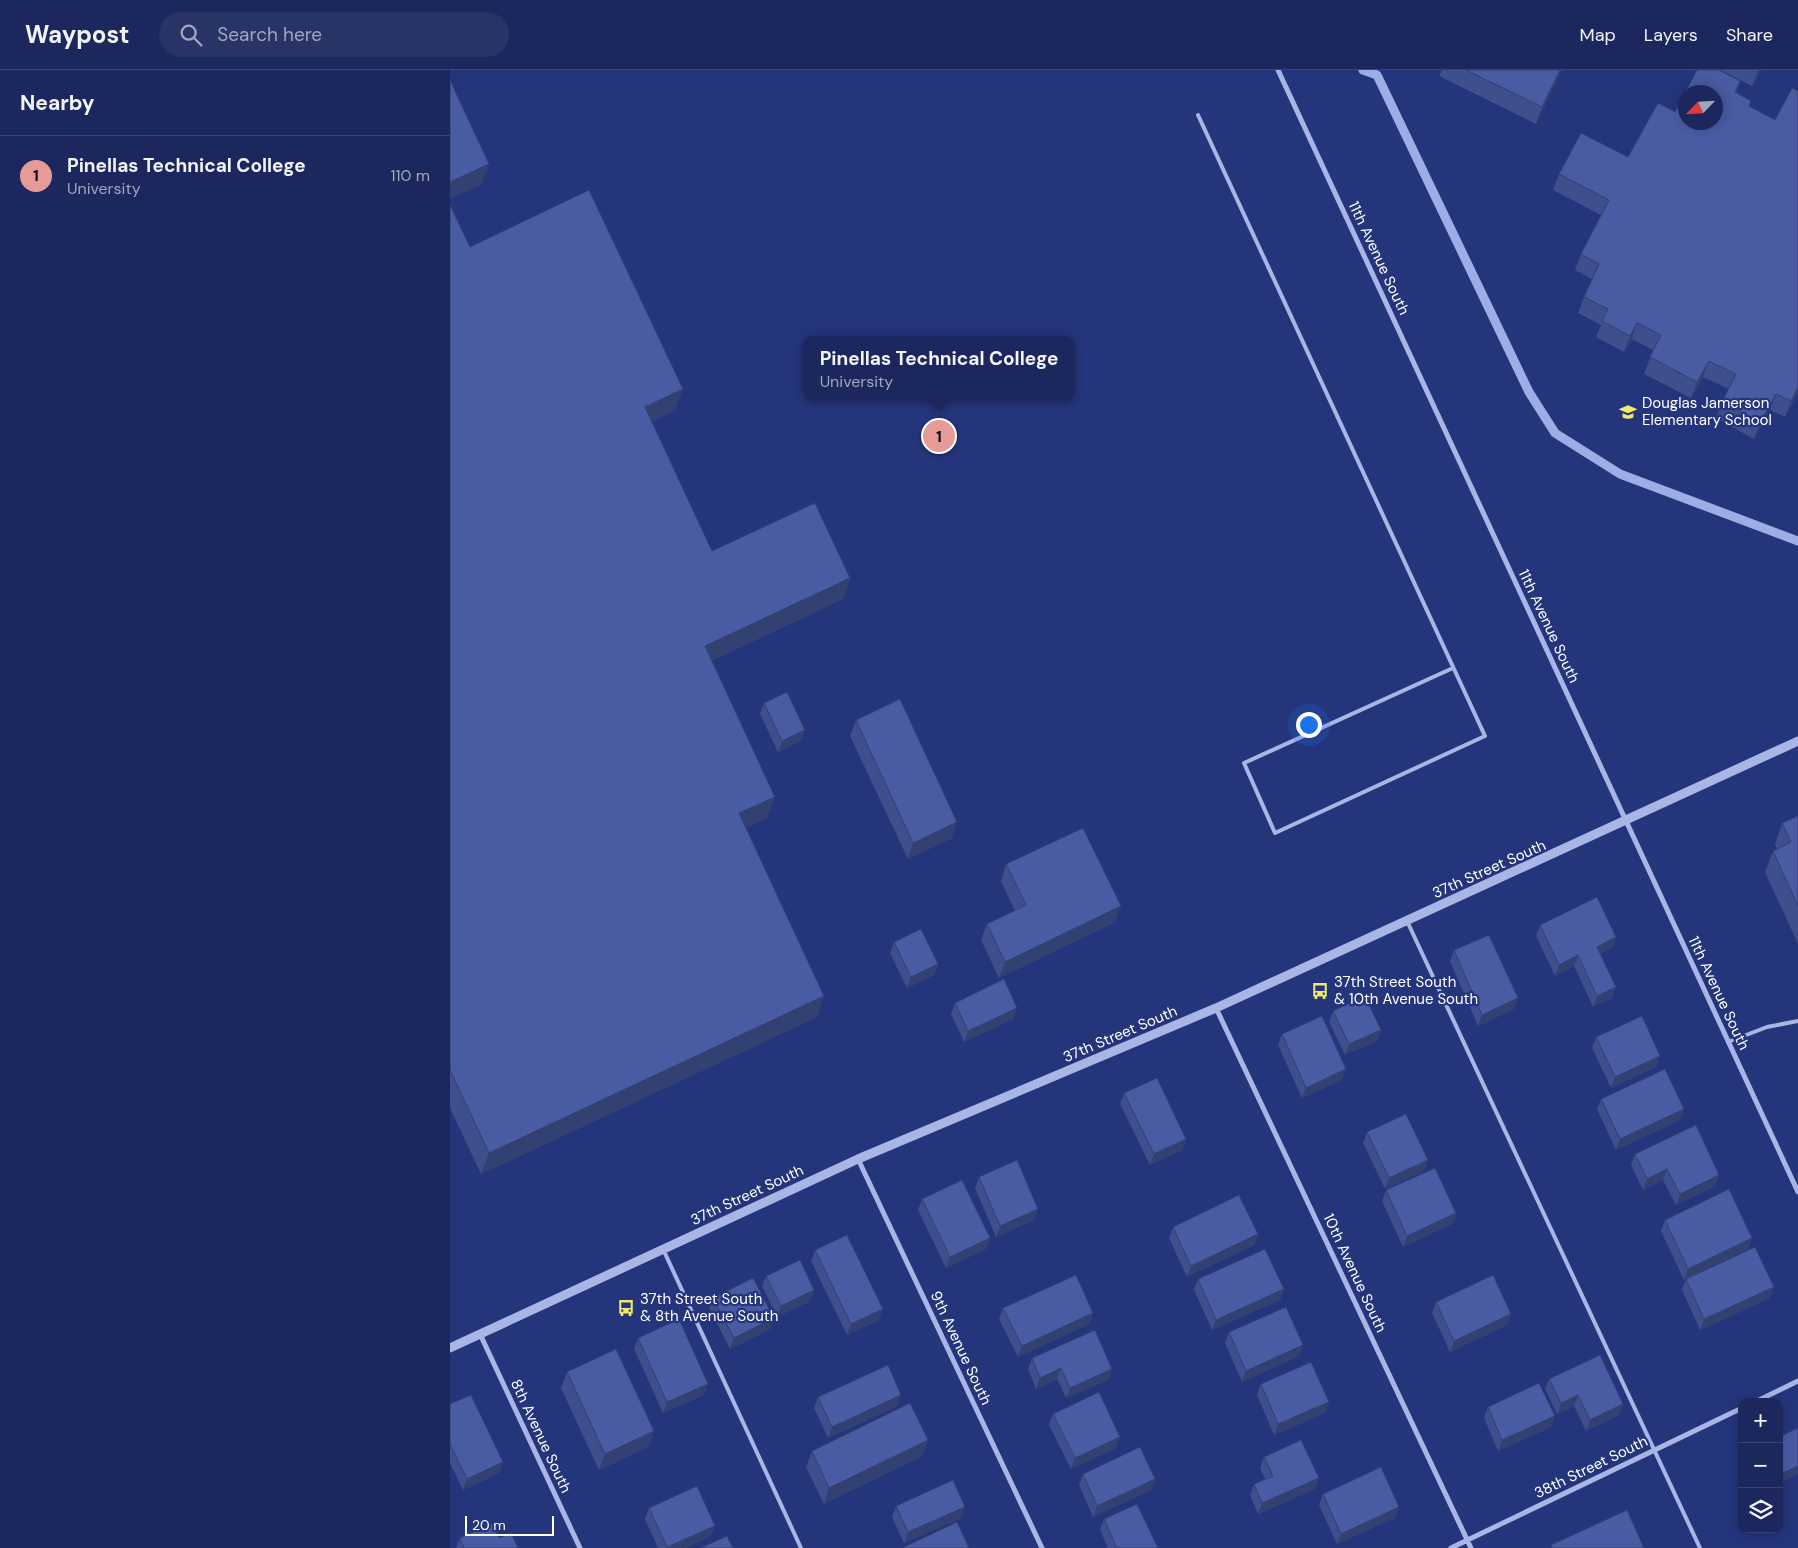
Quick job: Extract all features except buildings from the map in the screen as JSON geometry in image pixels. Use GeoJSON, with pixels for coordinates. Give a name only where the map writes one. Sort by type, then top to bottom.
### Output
{"type":"FeatureCollection","features":[{"type":"Feature","properties":{"kind":"street","name":"11th Avenue South"},"geometry":{"type":"LineString","coordinates":[[1279,73],[1798,1192]]}},
{"type":"Feature","properties":{"kind":"street","name":"37th Street South"},"geometry":{"type":"LineString","coordinates":[[450,1348],[858,1159],[1216,1008],[1798,741]]}},
{"type":"Feature","properties":{"kind":"street","name":"10th Avenue South"},"geometry":{"type":"LineString","coordinates":[[1216,1008],[1471,1548]]}},
{"type":"Feature","properties":{"kind":"street","name":"9th Avenue South"},"geometry":{"type":"LineString","coordinates":[[858,1159],[1042,1548]]}},
{"type":"Feature","properties":{"kind":"street","name":"8th Avenue South"},"geometry":{"type":"LineString","coordinates":[[480,1334],[580,1548]]}},
{"type":"Feature","properties":{"kind":"street"},"geometry":{"type":"LineString","coordinates":[[1763,1398],[1798,1381]]}},
{"type":"Feature","properties":{"kind":"street","name":"38th Street South"},"geometry":{"type":"LineString","coordinates":[[1451,1548],[1738,1410]]}},
{"type":"Feature","properties":{"kind":"lane"},"geometry":{"type":"LineString","coordinates":[[1198,115],[1453,668],[1484,736],[1275,833],[1244,763],[1453,668]]}},
{"type":"Feature","properties":{"kind":"lane"},"geometry":{"type":"LineString","coordinates":[[1407,921],[1700,1548]]}},
{"type":"Feature","properties":{"kind":"lane"},"geometry":{"type":"LineString","coordinates":[[1728,1042],[1768,1027],[1798,1020]]}},
{"type":"Feature","properties":{"kind":"lane"},"geometry":{"type":"LineString","coordinates":[[663,1249],[801,1548]]}},
{"type":"Feature","properties":{"kind":"waterway"},"geometry":{"type":"LineString","coordinates":[[1363,70],[1377,75],[1529,392],[1555,433],[1620,474],[1798,541]]}},
{"type":"Feature","properties":{"kind":"place","name":"Douglas Jamerson Elementary School"},"geometry":{"type":"Point","coordinates":[1628,412]}},
{"type":"Feature","properties":{"kind":"place","name":"Pinellas Technical College"},"geometry":{"type":"Point","coordinates":[939,436]}},
{"type":"Feature","properties":{"kind":"place","name":"37th Street South & 10th Avenue South"},"geometry":{"type":"Point","coordinates":[1320,991]}},
{"type":"Feature","properties":{"kind":"place","name":"37th Street South & 8th Avenue South"},"geometry":{"type":"Point","coordinates":[626,1308]}}]}
